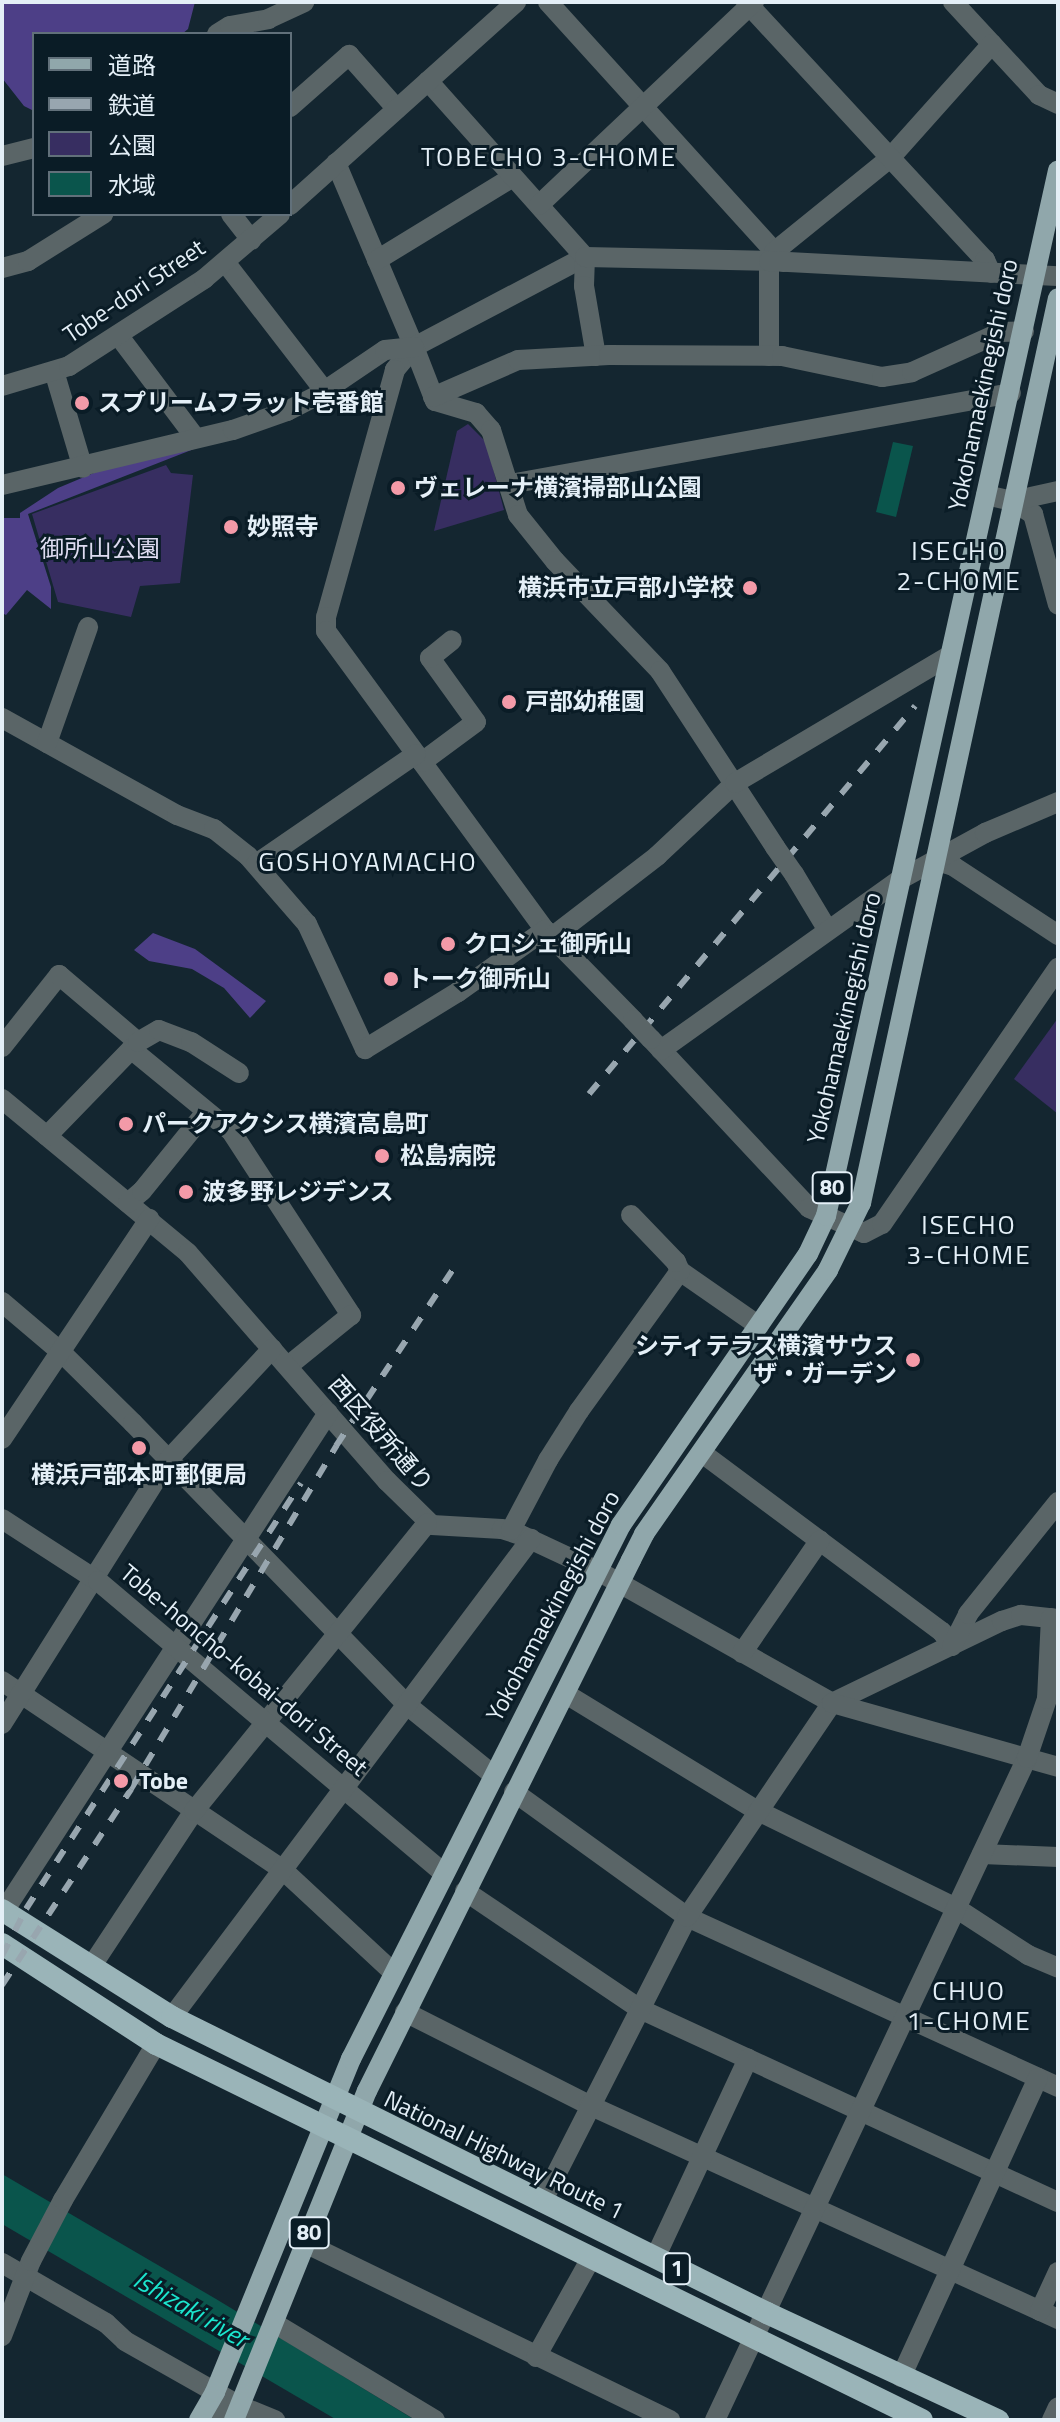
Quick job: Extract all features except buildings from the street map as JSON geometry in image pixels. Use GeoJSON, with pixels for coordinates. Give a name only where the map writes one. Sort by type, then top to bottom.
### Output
{"type":"FeatureCollection","features":[{"type":"Feature","properties":{"kind":"highway","name":"National Highway Route 1"},"geometry":{"type":"LineString","coordinates":[[3,1911],[172,2017],[767,2313],[998,2420]]}},
{"type":"Feature","properties":{"kind":"highway","name":"1"},"geometry":{"type":"LineString","coordinates":[[2,1944],[156,2044],[590,2260],[922,2420]]}},
{"type":"Feature","properties":{"kind":"main road","name":"Yokohamaekinegishi doro"},"geometry":{"type":"LineString","coordinates":[[333,2099],[621,1525],[808,1254],[826,1216],[947,657],[1011,393],[1058,170]]}},
{"type":"Feature","properties":{"kind":"main road","name":"Yokohamaekinegishi doro"},"geometry":{"type":"LineString","coordinates":[[358,2112],[644,1534],[828,1270],[861,1203],[1058,298]]}},
{"type":"Feature","properties":{"kind":"main road","name":"80"},"geometry":{"type":"LineString","coordinates":[[199,2420],[226,2366],[333,2099]]}},
{"type":"Feature","properties":{"kind":"main road","name":"80"},"geometry":{"type":"LineString","coordinates":[[237,2413],[358,2112]]}},
{"type":"Feature","properties":{"kind":"street"},"geometry":{"type":"LineString","coordinates":[[220,32],[230,26],[268,19],[304,2]]}},
{"type":"Feature","properties":{"kind":"street"},"geometry":{"type":"LineString","coordinates":[[292,203],[516,2]]}},
{"type":"Feature","properties":{"kind":"street"},"geometry":{"type":"LineString","coordinates":[[548,2],[776,258]]}},
{"type":"Feature","properties":{"kind":"street"},"geometry":{"type":"LineString","coordinates":[[953,2],[1039,95],[1058,104]]}},
{"type":"Feature","properties":{"kind":"street"},"geometry":{"type":"LineString","coordinates":[[539,205],[750,3],[985,260],[991,273]]}},
{"type":"Feature","properties":{"kind":"street"},"geometry":{"type":"LineString","coordinates":[[769,356],[776,258],[890,158],[992,44]]}},
{"type":"Feature","properties":{"kind":"street"},"geometry":{"type":"LineString","coordinates":[[292,105],[349,55],[397,109]]}},
{"type":"Feature","properties":{"kind":"street"},"geometry":{"type":"LineString","coordinates":[[428,81],[585,257],[584,286],[596,356]]}},
{"type":"Feature","properties":{"kind":"street"},"geometry":{"type":"LineString","coordinates":[[2,156],[32,148]]}},
{"type":"Feature","properties":{"kind":"street"},"geometry":{"type":"LineString","coordinates":[[336,163],[435,401],[476,413],[491,430],[518,515],[555,561],[660,671],[827,929]]}},
{"type":"Feature","properties":{"kind":"street"},"geometry":{"type":"LineString","coordinates":[[377,260],[513,177]]}},
{"type":"Feature","properties":{"kind":"street"},"geometry":{"type":"LineString","coordinates":[[2,268],[28,261],[100,216]]}},
{"type":"Feature","properties":{"kind":"street"},"geometry":{"type":"LineString","coordinates":[[233,216],[251,240]]}},
{"type":"Feature","properties":{"kind":"street","name":"Tobe-dori Street"},"geometry":{"type":"LineString","coordinates":[[2,386],[69,366],[225,262],[278,216]]}},
{"type":"Feature","properties":{"kind":"street"},"geometry":{"type":"LineString","coordinates":[[2,485],[233,430],[287,411],[317,396],[323,389],[385,350],[414,347],[585,257],[776,258],[1058,276]]}},
{"type":"Feature","properties":{"kind":"street"},"geometry":{"type":"LineString","coordinates":[[225,262],[323,389]]}},
{"type":"Feature","properties":{"kind":"street"},"geometry":{"type":"LineString","coordinates":[[433,397],[518,360],[596,356],[769,356],[841,366],[882,377],[912,372],[1001,332],[1024,331]]}},
{"type":"Feature","properties":{"kind":"street"},"geometry":{"type":"LineString","coordinates":[[118,335],[195,437]]}},
{"type":"Feature","properties":{"kind":"street"},"geometry":{"type":"LineString","coordinates":[[414,347],[395,370],[325,626],[548,934],[809,1208],[864,1233],[882,1224],[1058,968]]}},
{"type":"Feature","properties":{"kind":"street"},"geometry":{"type":"LineString","coordinates":[[54,371],[83,468]]}},
{"type":"Feature","properties":{"kind":"street"},"geometry":{"type":"LineString","coordinates":[[510,484],[1011,393]]}},
{"type":"Feature","properties":{"kind":"street"},"geometry":{"type":"LineString","coordinates":[[1012,501],[1058,491]]}},
{"type":"Feature","properties":{"kind":"street"},"geometry":{"type":"LineString","coordinates":[[986,495],[1012,501],[1033,514],[1058,605]]}},
{"type":"Feature","properties":{"kind":"street"},"geometry":{"type":"LineString","coordinates":[[47,743],[88,627]]}},
{"type":"Feature","properties":{"kind":"street"},"geometry":{"type":"LineString","coordinates":[[256,864],[476,722],[430,658],[452,640]]}},
{"type":"Feature","properties":{"kind":"street"},"geometry":{"type":"LineString","coordinates":[[2,718],[177,815],[214,829],[256,864],[307,924],[365,1049],[548,934],[657,856],[735,783],[947,657]]}},
{"type":"Feature","properties":{"kind":"street"},"geometry":{"type":"LineString","coordinates":[[656,1044],[901,879],[985,833],[1058,802]]}},
{"type":"Feature","properties":{"kind":"street"},"geometry":{"type":"LineString","coordinates":[[936,861],[953,866],[1058,935]]}},
{"type":"Feature","properties":{"kind":"street"},"geometry":{"type":"LineString","coordinates":[[2,1047],[59,975],[206,1112],[231,1131],[351,1315],[288,1366]]}},
{"type":"Feature","properties":{"kind":"street"},"geometry":{"type":"LineString","coordinates":[[47,1136],[135,1046],[159,1030],[191,1042],[239,1073]]}},
{"type":"Feature","properties":{"kind":"street","name":"西区役所通り"},"geometry":{"type":"LineString","coordinates":[[2,1099],[188,1253],[427,1523],[511,1530],[598,1571],[832,1703],[1058,1767]]}},
{"type":"Feature","properties":{"kind":"street"},"geometry":{"type":"LineString","coordinates":[[128,1203],[206,1112]]}},
{"type":"Feature","properties":{"kind":"street"},"geometry":{"type":"LineString","coordinates":[[631,1215],[676,1262],[680,1271],[759,1326]]}},
{"type":"Feature","properties":{"kind":"street"},"geometry":{"type":"LineString","coordinates":[[2,1439],[149,1219]]}},
{"type":"Feature","properties":{"kind":"street"},"geometry":{"type":"LineString","coordinates":[[511,1530],[548,1460],[579,1411],[680,1271]]}},
{"type":"Feature","properties":{"kind":"street"},"geometry":{"type":"LineString","coordinates":[[2,1302],[61,1352],[169,1459],[407,1705],[493,1775]]}},
{"type":"Feature","properties":{"kind":"street"},"geometry":{"type":"LineString","coordinates":[[2,1724],[169,1459],[272,1349]]}},
{"type":"Feature","properties":{"kind":"street"},"geometry":{"type":"LineString","coordinates":[[3,1911],[328,1413]]}},
{"type":"Feature","properties":{"kind":"street"},"geometry":{"type":"LineString","coordinates":[[702,1453],[942,1632],[952,1646]]}},
{"type":"Feature","properties":{"kind":"street"},"geometry":{"type":"LineString","coordinates":[[952,1646],[968,1614],[1058,1502]]}},
{"type":"Feature","properties":{"kind":"street","name":"Tobe-honcho-kobai-dori Street"},"geometry":{"type":"LineString","coordinates":[[2,1519],[95,1579],[444,1873]]}},
{"type":"Feature","properties":{"kind":"street"},"geometry":{"type":"LineString","coordinates":[[91,1967],[194,1811],[427,1523]]}},
{"type":"Feature","properties":{"kind":"street"},"geometry":{"type":"LineString","coordinates":[[172,2017],[531,1539]]}},
{"type":"Feature","properties":{"kind":"street"},"geometry":{"type":"LineString","coordinates":[[742,1653],[820,1540]]}},
{"type":"Feature","properties":{"kind":"street"},"geometry":{"type":"LineString","coordinates":[[542,2202],[687,1917],[832,1703],[1021,1615],[1054,1618],[1052,1700],[715,2420]]}},
{"type":"Feature","properties":{"kind":"street"},"geometry":{"type":"LineString","coordinates":[[2,1681],[283,1870],[394,1973]]}},
{"type":"Feature","properties":{"kind":"street"},"geometry":{"type":"LineString","coordinates":[[566,1694],[758,1811],[956,1908],[1028,1955],[1058,1968]]}},
{"type":"Feature","properties":{"kind":"street"},"geometry":{"type":"LineString","coordinates":[[514,1792],[687,1917],[1058,2087]]}},
{"type":"Feature","properties":{"kind":"street"},"geometry":{"type":"LineString","coordinates":[[982,1854],[1058,1857]]}},
{"type":"Feature","properties":{"kind":"street"},"geometry":{"type":"LineString","coordinates":[[465,1891],[640,2009],[1058,2202]]}},
{"type":"Feature","properties":{"kind":"street"},"geometry":{"type":"LineString","coordinates":[[405,2012],[589,2105],[1049,2315],[1058,2272]]}},
{"type":"Feature","properties":{"kind":"street"},"geometry":{"type":"LineString","coordinates":[[2,2336],[35,2253],[156,2044]]}},
{"type":"Feature","properties":{"kind":"street"},"geometry":{"type":"LineString","coordinates":[[655,2258],[748,2059]]}},
{"type":"Feature","properties":{"kind":"street"},"geometry":{"type":"LineString","coordinates":[[901,2377],[1038,2078]]}},
{"type":"Feature","properties":{"kind":"street"},"geometry":{"type":"LineString","coordinates":[[305,2243],[670,2420]]}},
{"type":"Feature","properties":{"kind":"street"},"geometry":{"type":"LineString","coordinates":[[536,2357],[590,2260]]}},
{"type":"Feature","properties":{"kind":"street"},"geometry":{"type":"LineString","coordinates":[[2,2263],[106,2323],[125,2341],[215,2392],[237,2413],[275,2420]]}},
{"type":"Feature","properties":{"kind":"street"},"geometry":{"type":"LineString","coordinates":[[273,2325],[435,2420]]}},
{"type":"Feature","properties":{"kind":"street"},"geometry":{"type":"LineString","coordinates":[[215,2392],[220,2420]]}},
{"type":"Feature","properties":{"kind":"street"},"geometry":{"type":"LineString","coordinates":[[1052,2420],[1058,2407]]}},
{"type":"Feature","properties":{"kind":"green space"},"geometry":{"type":"Polygon","coordinates":[[[468,424],[486,442],[504,510],[434,531],[457,431],[468,424]]]}},
{"type":"Feature","properties":{"kind":"green space","name":"御所山公園"},"geometry":{"type":"Polygon","coordinates":[[[166,465],[171,473],[193,475],[180,583],[140,586],[131,617],[58,602],[32,514],[166,465]]]}},
{"type":"Feature","properties":{"kind":"green space"},"geometry":{"type":"Polygon","coordinates":[[[1058,1018],[1058,1114],[1014,1079],[1058,1018]]]}},
{"type":"Feature","properties":{"kind":"shaded area"},"geometry":{"type":"Polygon","coordinates":[[[2,2],[195,2],[184,32],[32,32],[32,110],[24,106],[2,78],[2,2]]]}},
{"type":"Feature","properties":{"kind":"shaded area"},"geometry":{"type":"Polygon","coordinates":[[[199,447],[28,514],[51,587],[51,609],[27,590],[6,615],[2,613],[2,518],[20,518],[20,513],[58,488],[108,467],[199,447]]]}},
{"type":"Feature","properties":{"kind":"shaded area"},"geometry":{"type":"Polygon","coordinates":[[[153,933],[195,949],[266,1001],[250,1018],[224,988],[192,969],[149,961],[134,950],[153,933]]]}},
{"type":"Feature","properties":{"kind":"water"},"geometry":{"type":"Polygon","coordinates":[[[893,442],[913,446],[896,517],[876,512],[893,442]]]}},
{"type":"Feature","properties":{"kind":"water","name":"Ishizaki river"},"geometry":{"type":"Polygon","coordinates":[[[2,2174],[415,2420],[337,2420],[2,2224],[2,2174]]]}},
{"type":"Feature","properties":{"kind":"railway"},"geometry":{"type":"LineString","coordinates":[[589,1094],[915,706]]}},
{"type":"Feature","properties":{"kind":"railway"},"geometry":{"type":"LineString","coordinates":[[2,1985],[131,1789],[336,1446],[454,1268]]}},
{"type":"Feature","properties":{"kind":"railway"},"geometry":{"type":"LineString","coordinates":[[2,1956],[26,1909],[301,1483]]}},
{"type":"Feature","properties":{"kind":"place","name":"スプリームフラット壱番館"},"geometry":{"type":"Point","coordinates":[82,403]}},
{"type":"Feature","properties":{"kind":"place","name":"ヴェレーナ横濱掃部山公園"},"geometry":{"type":"Point","coordinates":[398,488]}},
{"type":"Feature","properties":{"kind":"place","name":"妙照寺"},"geometry":{"type":"Point","coordinates":[231,527]}},
{"type":"Feature","properties":{"kind":"place","name":"横浜市立戸部小学校"},"geometry":{"type":"Point","coordinates":[750,588]}},
{"type":"Feature","properties":{"kind":"place","name":"戸部幼稚園"},"geometry":{"type":"Point","coordinates":[509,702]}},
{"type":"Feature","properties":{"kind":"place","name":"クロシェ御所山"},"geometry":{"type":"Point","coordinates":[448,944]}},
{"type":"Feature","properties":{"kind":"place","name":"トーク御所山"},"geometry":{"type":"Point","coordinates":[391,979]}},
{"type":"Feature","properties":{"kind":"place","name":"パークアクシス横濱高島町"},"geometry":{"type":"Point","coordinates":[126,1124]}},
{"type":"Feature","properties":{"kind":"place","name":"松島病院"},"geometry":{"type":"Point","coordinates":[382,1156]}},
{"type":"Feature","properties":{"kind":"place","name":"波多野レジデンス"},"geometry":{"type":"Point","coordinates":[186,1192]}},
{"type":"Feature","properties":{"kind":"place","name":"シティテラス横濱サウス ザ・ガーデン"},"geometry":{"type":"Point","coordinates":[913,1360]}},
{"type":"Feature","properties":{"kind":"place","name":"横浜戸部本町郵便局"},"geometry":{"type":"Point","coordinates":[139,1448]}},
{"type":"Feature","properties":{"kind":"place","name":"Tobe"},"geometry":{"type":"Point","coordinates":[121,1781]}},
{"type":"Feature","properties":{"kind":"district","name":"TOBECHO 3-CHOME"},"geometry":{"type":"Point","coordinates":[549,157]}},
{"type":"Feature","properties":{"kind":"district","name":"ISECHO 2-CHOME"},"geometry":{"type":"Point","coordinates":[959,566]}},
{"type":"Feature","properties":{"kind":"district","name":"GOSHOYAMACHO"},"geometry":{"type":"Point","coordinates":[368,862]}},
{"type":"Feature","properties":{"kind":"district","name":"ISECHO 3-CHOME"},"geometry":{"type":"Point","coordinates":[969,1240]}},
{"type":"Feature","properties":{"kind":"district","name":"CHUO 1-CHOME"},"geometry":{"type":"Point","coordinates":[969,2006]}}]}
